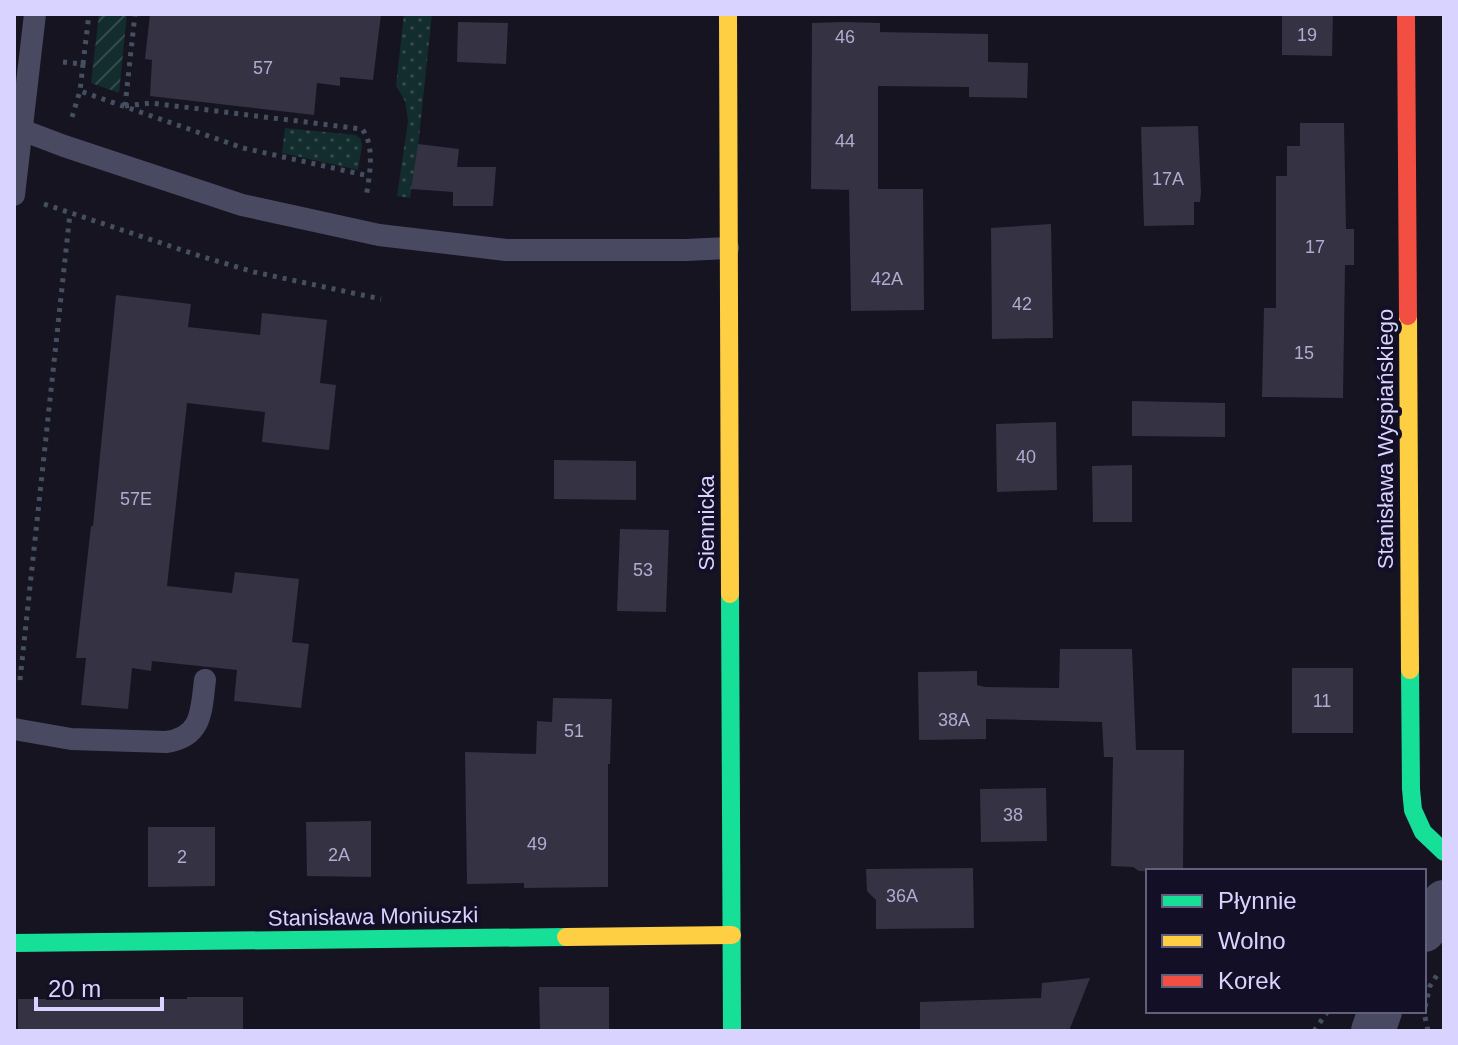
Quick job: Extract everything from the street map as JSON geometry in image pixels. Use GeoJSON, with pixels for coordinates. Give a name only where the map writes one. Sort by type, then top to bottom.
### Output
{"type":"FeatureCollection","features":[{"type":"Feature","properties":{"kind":"street","name":"Siennicka"},"geometry":{"type":"LineString","coordinates":[[728,14],[732,1031]]}},
{"type":"Feature","properties":{"kind":"street","name":"Stanisława Wyspiańskiego"},"geometry":{"type":"LineString","coordinates":[[1406,14],[1411,789],[1417,825],[1444,852]]}},
{"type":"Feature","properties":{"kind":"street"},"geometry":{"type":"LineString","coordinates":[[1426,927],[1444,902]]}},
{"type":"Feature","properties":{"kind":"street","name":"Stanisława Moniuszki"},"geometry":{"type":"LineString","coordinates":[[14,943],[732,935]]}},
{"type":"Feature","properties":{"kind":"lane"},"geometry":{"type":"LineString","coordinates":[[14,194],[18,129],[35,14]]}},
{"type":"Feature","properties":{"kind":"lane"},"geometry":{"type":"LineString","coordinates":[[18,129],[242,205],[379,235],[506,250],[728,248]]}},
{"type":"Feature","properties":{"kind":"lane"},"geometry":{"type":"LineString","coordinates":[[14,729],[71,739],[176,741],[191,732],[200,719],[205,680]]}},
{"type":"Feature","properties":{"kind":"path"},"geometry":{"type":"LineString","coordinates":[[89,14],[80,91],[243,148],[369,176],[369,145],[362,129],[151,103],[125,106]]}},
{"type":"Feature","properties":{"kind":"path"},"geometry":{"type":"LineString","coordinates":[[125,106],[135,14]]}},
{"type":"Feature","properties":{"kind":"path"},"geometry":{"type":"LineString","coordinates":[[30,59],[83,64]]}},
{"type":"Feature","properties":{"kind":"path"},"geometry":{"type":"LineString","coordinates":[[14,194],[254,272],[381,299]]}},
{"type":"Feature","properties":{"kind":"path"},"geometry":{"type":"LineString","coordinates":[[20,680],[70,213]]}},
{"type":"Feature","properties":{"kind":"path"},"geometry":{"type":"LineString","coordinates":[[1426,1002],[1430,986],[1444,965]]}},
{"type":"Feature","properties":{"kind":"path"},"geometry":{"type":"LineString","coordinates":[[1314,1031],[1327,1013]]}},
{"type":"Feature","properties":{"kind":"green space"},"geometry":{"type":"Polygon","coordinates":[[[99,14],[127,14],[119,93],[91,83],[99,14]]]}},
{"type":"Feature","properties":{"kind":"green space"},"geometry":{"type":"Polygon","coordinates":[[[404,14],[432,14],[410,198],[397,196],[408,121],[405,101],[396,86],[404,14]]]}},
{"type":"Feature","properties":{"kind":"green space"},"geometry":{"type":"Polygon","coordinates":[[[285,128],[356,135],[361,139],[362,146],[358,170],[282,153],[285,128]]]}},
{"type":"Feature","properties":{"kind":"building"},"geometry":{"type":"Polygon","coordinates":[[[150,14],[381,14],[373,80],[340,77],[340,86],[317,83],[314,115],[150,96],[152,60],[145,59],[150,14]]]}},
{"type":"Feature","properties":{"kind":"building"},"geometry":{"type":"Polygon","coordinates":[[[1282,14],[1333,14],[1332,56],[1282,55],[1282,14]]]}},
{"type":"Feature","properties":{"kind":"building"},"geometry":{"type":"Polygon","coordinates":[[[458,22],[508,23],[506,64],[457,62],[458,22]]]}},
{"type":"Feature","properties":{"kind":"building"},"geometry":{"type":"Polygon","coordinates":[[[812,23],[880,23],[880,32],[988,34],[988,62],[1028,63],[1027,98],[969,97],[969,87],[878,86],[878,189],[923,189],[924,310],[851,311],[849,190],[854,190],[811,189],[812,23]]]}},
{"type":"Feature","properties":{"kind":"building"},"geometry":{"type":"Polygon","coordinates":[[[1300,123],[1344,123],[1346,229],[1354,229],[1354,265],[1345,265],[1343,398],[1262,397],[1264,308],[1276,308],[1276,176],[1287,176],[1287,146],[1300,146],[1300,123]]]}},
{"type":"Feature","properties":{"kind":"building"},"geometry":{"type":"Polygon","coordinates":[[[1198,126],[1201,192],[1200,202],[1194,202],[1194,225],[1144,226],[1141,127],[1198,126]]]}},
{"type":"Feature","properties":{"kind":"building"},"geometry":{"type":"Polygon","coordinates":[[[418,144],[459,149],[457,167],[496,167],[493,206],[453,206],[453,192],[411,189],[418,144]]]}},
{"type":"Feature","properties":{"kind":"building"},"geometry":{"type":"Polygon","coordinates":[[[1051,224],[1053,338],[992,339],[991,228],[1051,224]]]}},
{"type":"Feature","properties":{"kind":"building"},"geometry":{"type":"Polygon","coordinates":[[[116,295],[191,304],[188,327],[260,335],[262,313],[327,320],[320,383],[336,385],[329,450],[262,442],[265,412],[187,403],[167,586],[232,593],[235,572],[299,579],[292,642],[309,644],[301,708],[234,701],[237,670],[152,661],[151,671],[132,668],[128,709],[81,705],[86,658],[76,658],[93,526],[116,295]]]}},
{"type":"Feature","properties":{"kind":"building"},"geometry":{"type":"Polygon","coordinates":[[[1132,401],[1225,403],[1225,437],[1132,436],[1132,401]]]}},
{"type":"Feature","properties":{"kind":"building"},"geometry":{"type":"Polygon","coordinates":[[[1056,422],[1057,490],[997,492],[996,424],[1056,422]]]}},
{"type":"Feature","properties":{"kind":"building"},"geometry":{"type":"Polygon","coordinates":[[[554,460],[636,461],[636,500],[554,499],[554,460]]]}},
{"type":"Feature","properties":{"kind":"building"},"geometry":{"type":"Polygon","coordinates":[[[1132,465],[1132,522],[1093,522],[1092,466],[1132,465]]]}},
{"type":"Feature","properties":{"kind":"building"},"geometry":{"type":"Polygon","coordinates":[[[620,529],[669,530],[666,612],[617,611],[620,529]]]}},
{"type":"Feature","properties":{"kind":"building"},"geometry":{"type":"Polygon","coordinates":[[[1060,649],[1132,649],[1136,750],[1184,750],[1183,869],[1139,871],[1133,867],[1111,866],[1113,757],[1104,757],[1102,722],[986,719],[986,739],[919,740],[918,672],[977,671],[977,685],[985,687],[1059,688],[1060,649]]]}},
{"type":"Feature","properties":{"kind":"building"},"geometry":{"type":"Polygon","coordinates":[[[1292,668],[1353,668],[1353,733],[1292,733],[1292,668]]]}},
{"type":"Feature","properties":{"kind":"building"},"geometry":{"type":"Polygon","coordinates":[[[553,698],[612,699],[608,764],[608,887],[524,888],[524,883],[467,884],[465,752],[536,754],[537,721],[552,722],[553,698]]]}},
{"type":"Feature","properties":{"kind":"building"},"geometry":{"type":"Polygon","coordinates":[[[1046,788],[1047,841],[981,842],[980,789],[1046,788]]]}},
{"type":"Feature","properties":{"kind":"building"},"geometry":{"type":"Polygon","coordinates":[[[371,821],[371,877],[307,876],[306,822],[371,821]]]}},
{"type":"Feature","properties":{"kind":"building"},"geometry":{"type":"Polygon","coordinates":[[[148,827],[215,827],[215,886],[148,887],[148,827]]]}},
{"type":"Feature","properties":{"kind":"building"},"geometry":{"type":"Polygon","coordinates":[[[973,868],[974,928],[876,929],[876,900],[867,891],[866,869],[973,868]]]}},
{"type":"Feature","properties":{"kind":"building"},"geometry":{"type":"Polygon","coordinates":[[[1090,978],[1069,1031],[920,1031],[920,1002],[1041,998],[1042,983],[1090,978]]]}},
{"type":"Feature","properties":{"kind":"building"},"geometry":{"type":"Polygon","coordinates":[[[539,987],[609,987],[609,1031],[540,1031],[539,987]]]}},
{"type":"Feature","properties":{"kind":"building"},"geometry":{"type":"Polygon","coordinates":[[[243,997],[243,1031],[18,1031],[18,999],[243,997]]]}},
{"type":"Feature","properties":{"kind":"traffic: fast"},"geometry":{"type":"LineString","coordinates":[[730,594],[732,1031]]}},
{"type":"Feature","properties":{"kind":"traffic: fast"},"geometry":{"type":"LineString","coordinates":[[1410,670],[1413,810],[1423,832],[1444,852]]}},
{"type":"Feature","properties":{"kind":"traffic: fast"},"geometry":{"type":"LineString","coordinates":[[14,943],[566,937]]}},
{"type":"Feature","properties":{"kind":"traffic: slow"},"geometry":{"type":"LineString","coordinates":[[728,14],[730,594]]}},
{"type":"Feature","properties":{"kind":"traffic: slow"},"geometry":{"type":"LineString","coordinates":[[1408,316],[1410,670]]}},
{"type":"Feature","properties":{"kind":"traffic: slow"},"geometry":{"type":"LineString","coordinates":[[566,937],[732,935]]}},
{"type":"Feature","properties":{"kind":"traffic: jam"},"geometry":{"type":"LineString","coordinates":[[1406,14],[1408,316]]}}]}
